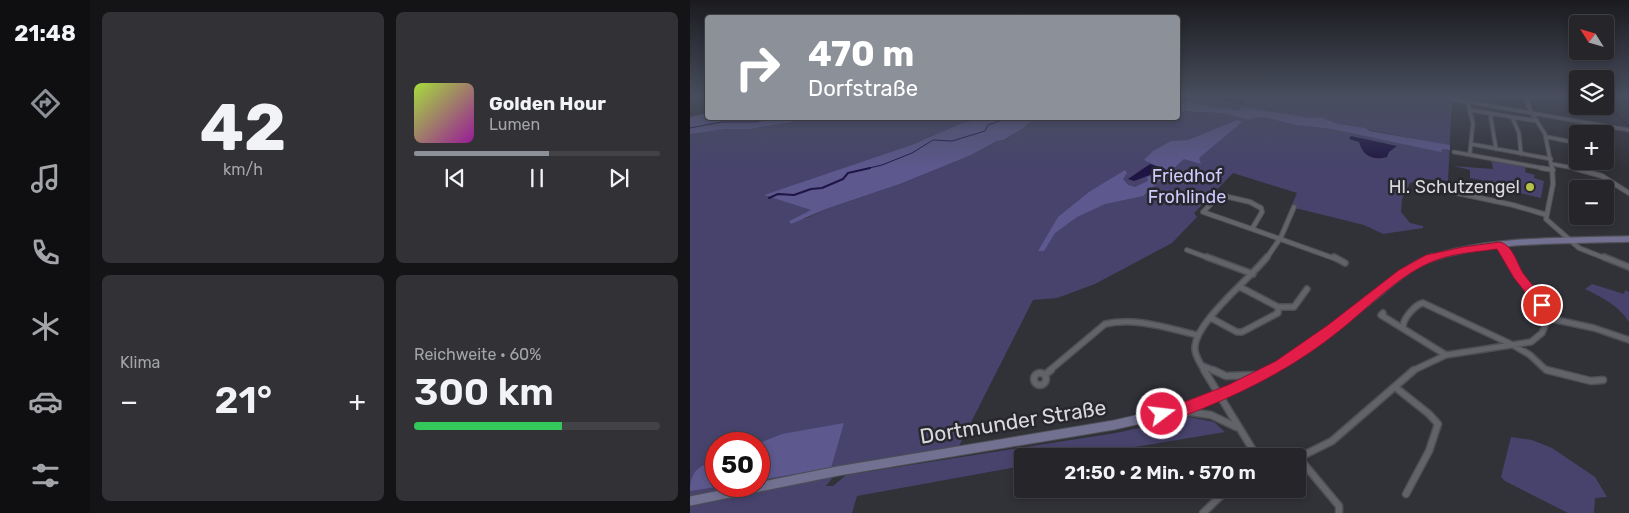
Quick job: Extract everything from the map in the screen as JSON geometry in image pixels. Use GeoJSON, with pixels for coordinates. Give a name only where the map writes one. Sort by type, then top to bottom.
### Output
{"type":"FeatureCollection","features":[{"type":"Feature","properties":{"kind":"main road","name":"Dortmunder Straße"},"geometry":{"type":"LineString","coordinates":[[690,501],[838,471],[1114,425],[1179,410],[1219,395],[1266,373],[1299,354],[1333,329],[1387,284],[1419,263],[1443,254],[1500,245],[1568,240],[1629,239]]}},
{"type":"Feature","properties":{"kind":"street"},"geometry":{"type":"LineString","coordinates":[[1470,152],[1472,121]]}},
{"type":"Feature","properties":{"kind":"street"},"geometry":{"type":"LineString","coordinates":[[1492,121],[1496,149]]}},
{"type":"Feature","properties":{"kind":"street"},"geometry":{"type":"LineString","coordinates":[[1514,121],[1519,133],[1521,154]]}},
{"type":"Feature","properties":{"kind":"street"},"geometry":{"type":"LineString","coordinates":[[1537,121],[1547,137],[1553,170],[1553,184],[1546,215],[1549,222],[1568,240],[1589,253],[1629,267]]}},
{"type":"Feature","properties":{"kind":"street"},"geometry":{"type":"LineString","coordinates":[[1582,121],[1629,130]]}},
{"type":"Feature","properties":{"kind":"street"},"geometry":{"type":"LineString","coordinates":[[1547,137],[1569,141]]}},
{"type":"Feature","properties":{"kind":"street"},"geometry":{"type":"LineString","coordinates":[[1471,144],[1521,154],[1602,175],[1613,180],[1629,193]]}},
{"type":"Feature","properties":{"kind":"street"},"geometry":{"type":"LineString","coordinates":[[1454,152],[1553,170]]}},
{"type":"Feature","properties":{"kind":"street"},"geometry":{"type":"LineString","coordinates":[[1452,188],[1457,193],[1513,205],[1546,215]]}},
{"type":"Feature","properties":{"kind":"street"},"geometry":{"type":"LineString","coordinates":[[1252,229],[1262,212],[1261,208],[1250,202],[1220,195],[1203,212],[1252,229],[1280,238],[1345,263]]}},
{"type":"Feature","properties":{"kind":"street"},"geometry":{"type":"LineString","coordinates":[[1252,448],[1201,366],[1195,348],[1197,335],[1201,327],[1269,255],[1280,238],[1294,207]]}},
{"type":"Feature","properties":{"kind":"street"},"geometry":{"type":"LineString","coordinates":[[1306,454],[1332,441],[1416,368],[1446,355],[1522,344],[1538,338],[1545,331],[1547,318],[1542,305],[1518,275],[1508,254],[1500,245]]}},
{"type":"Feature","properties":{"kind":"street"},"geometry":{"type":"LineString","coordinates":[[1187,250],[1253,274]]}},
{"type":"Feature","properties":{"kind":"street"},"geometry":{"type":"LineString","coordinates":[[1240,287],[1278,308],[1294,306],[1307,289]]}},
{"type":"Feature","properties":{"kind":"street"},"geometry":{"type":"LineString","coordinates":[[1403,326],[1403,322],[1418,304],[1423,303],[1513,344],[1530,355],[1546,370],[1591,381],[1603,380]]}},
{"type":"Feature","properties":{"kind":"street"},"geometry":{"type":"LineString","coordinates":[[1210,318],[1232,330],[1242,332],[1278,313],[1278,308]]}},
{"type":"Feature","properties":{"kind":"street"},"geometry":{"type":"LineString","coordinates":[[1383,313],[1380,315],[1395,324],[1403,326],[1446,355]]}},
{"type":"Feature","properties":{"kind":"street"},"geometry":{"type":"LineString","coordinates":[[1547,318],[1594,328],[1629,340]]}},
{"type":"Feature","properties":{"kind":"street"},"geometry":{"type":"LineString","coordinates":[[1046,374],[1106,324],[1113,321],[1126,320],[1197,335]]}},
{"type":"Feature","properties":{"kind":"street"},"geometry":{"type":"LineString","coordinates":[[1201,366],[1226,376],[1236,377],[1266,373]]}},
{"type":"Feature","properties":{"kind":"street"},"geometry":{"type":"LineString","coordinates":[[1395,387],[1429,414],[1438,424],[1420,472],[1406,494]]}},
{"type":"Feature","properties":{"kind":"street"},"geometry":{"type":"LineString","coordinates":[[1179,410],[1210,415],[1238,427]]}},
{"type":"Feature","properties":{"kind":"street"},"geometry":{"type":"LineString","coordinates":[[1306,467],[1339,506],[1339,513]]}},
{"type":"Feature","properties":{"kind":"street"},"geometry":{"type":"LineString","coordinates":[[1202,513],[1218,498]]}},
{"type":"Feature","properties":{"kind":"green space","name":"Friedhof Frohlinde"},"geometry":{"type":"Polygon","coordinates":[[[799,121],[972,121],[962,123],[914,144],[765,195],[812,210],[789,221],[807,218],[826,209],[900,184],[969,156],[997,141],[1005,140],[1024,128],[1030,121],[1279,121],[1331,129],[1441,151],[1443,149],[1450,150],[1448,181],[1426,179],[1410,183],[1402,199],[1401,212],[1410,223],[1423,226],[1423,228],[1383,234],[1364,225],[1291,207],[1297,193],[1233,173],[1194,213],[1197,217],[1172,243],[1095,284],[1057,298],[1033,300],[957,450],[838,471],[826,486],[833,486],[846,475],[1014,449],[1014,467],[857,496],[852,513],[690,513],[690,134],[727,129],[750,129],[799,121]]]}},
{"type":"Feature","properties":{"kind":"green space"},"geometry":{"type":"Polygon","coordinates":[[[1331,121],[1451,121],[1450,150],[1420,140],[1331,121]]]}},
{"type":"Feature","properties":{"kind":"green space"},"geometry":{"type":"Polygon","coordinates":[[[1491,159],[1526,165],[1525,172],[1535,175],[1534,178],[1544,181],[1541,198],[1487,185],[1486,181],[1470,178],[1470,170],[1453,166],[1493,169],[1491,159]]]}},
{"type":"Feature","properties":{"kind":"green space"},"geometry":{"type":"Polygon","coordinates":[[[1592,284],[1624,294],[1625,290],[1629,292],[1629,322],[1615,306],[1585,289],[1592,284]]]}},
{"type":"Feature","properties":{"kind":"green space"},"geometry":{"type":"Polygon","coordinates":[[[1189,417],[1214,422],[1225,432],[1129,448],[1020,448],[1116,433],[1189,417]]]}},
{"type":"Feature","properties":{"kind":"green space"},"geometry":{"type":"Polygon","coordinates":[[[1511,437],[1532,440],[1552,448],[1595,477],[1607,497],[1595,498],[1594,513],[1568,513],[1505,481],[1501,477],[1511,437]]]}},
{"type":"Feature","properties":{"kind":"shaded area"},"geometry":{"type":"Polygon","coordinates":[[[690,121],[799,121],[750,129],[727,129],[690,134],[690,121]]]}},
{"type":"Feature","properties":{"kind":"shaded area"},"geometry":{"type":"Polygon","coordinates":[[[972,121],[1030,121],[1024,128],[1004,140],[997,141],[969,156],[900,184],[826,209],[791,224],[789,221],[811,210],[764,195],[914,144],[962,123],[972,121]]]}},
{"type":"Feature","properties":{"kind":"shaded area"},"geometry":{"type":"Polygon","coordinates":[[[1235,121],[1242,122],[1199,158],[1201,164],[1184,159],[1143,196],[1105,204],[1077,217],[1055,233],[1044,251],[1038,251],[1058,217],[1089,192],[1125,170],[1127,173],[1123,179],[1128,185],[1135,187],[1148,181],[1147,177],[1165,170],[1144,160],[1153,151],[1171,141],[1188,140],[1235,121]]]}},
{"type":"Feature","properties":{"kind":"shaded area"},"geometry":{"type":"Polygon","coordinates":[[[1279,121],[1331,121],[1338,124],[1365,128],[1370,131],[1450,145],[1450,150],[1443,149],[1441,152],[1331,129],[1279,121]]]}},
{"type":"Feature","properties":{"kind":"shaded area"},"geometry":{"type":"Polygon","coordinates":[[[1351,136],[1397,146],[1389,152],[1387,157],[1373,158],[1363,151],[1359,142],[1349,139],[1351,136]]]}},
{"type":"Feature","properties":{"kind":"shaded area"},"geometry":{"type":"Polygon","coordinates":[[[1150,164],[1166,169],[1134,181],[1128,179],[1150,164]]]}},
{"type":"Feature","properties":{"kind":"shaded area"},"geometry":{"type":"Polygon","coordinates":[[[844,423],[831,468],[770,478],[770,439],[782,434],[844,423]]]}},
{"type":"Feature","properties":{"kind":"shaded area"},"geometry":{"type":"Polygon","coordinates":[[[705,465],[705,489],[690,491],[690,484],[694,474],[700,467],[705,465]]]}},
{"type":"Feature","properties":{"kind":"waterway"},"geometry":{"type":"LineString","coordinates":[[690,128],[722,122],[760,121]]}},
{"type":"Feature","properties":{"kind":"waterway"},"geometry":{"type":"LineString","coordinates":[[865,169],[882,165],[912,153],[933,140],[952,141],[985,131],[988,125],[1000,121]]}},
{"type":"Feature","properties":{"kind":"waterway"},"geometry":{"type":"LineString","coordinates":[[1623,121],[1629,126]]}},
{"type":"Feature","properties":{"kind":"waterway"},"geometry":{"type":"LineString","coordinates":[[769,198],[778,194],[794,195],[811,189],[822,188],[843,179],[848,173],[870,168]]}},
{"type":"Feature","properties":{"kind":"place","name":"Hl. Schutzengel"},"geometry":{"type":"Point","coordinates":[1530,187]}},
{"type":"Feature","properties":{"kind":"route"},"geometry":{"type":"LineString","coordinates":[[1162,414],[1179,410],[1233,390],[1282,365],[1333,329],[1387,284],[1419,263],[1443,254],[1500,245],[1508,254],[1518,275],[1542,305]]}}]}
